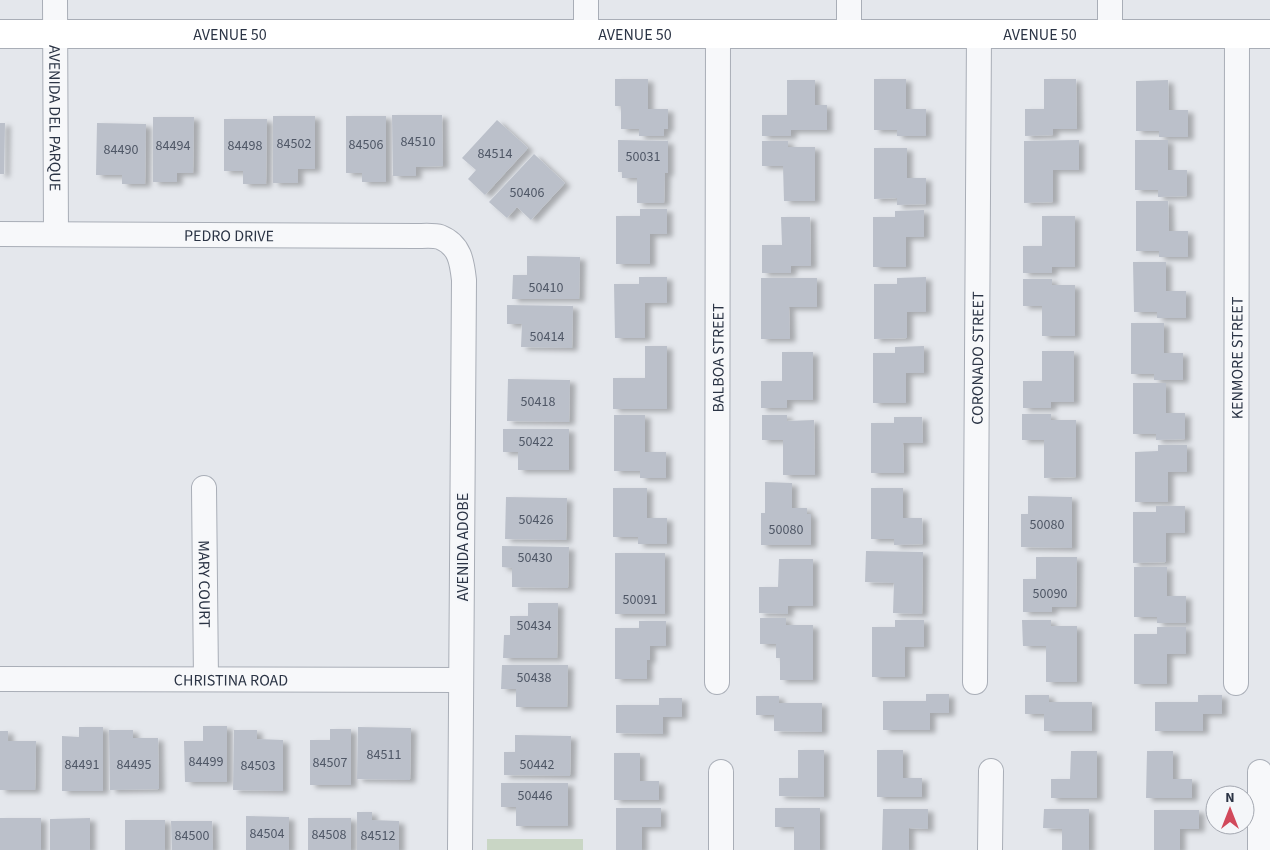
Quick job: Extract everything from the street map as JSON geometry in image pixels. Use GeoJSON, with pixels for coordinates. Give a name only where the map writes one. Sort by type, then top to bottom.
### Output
{"type":"FeatureCollection","features":[{"type":"Feature","properties":{"kind":"main road","name":"AVENUE 50"},"geometry":{"type":"LineString","coordinates":[[0,34],[1270,34]]}},
{"type":"Feature","properties":{"kind":"street","name":"AVENIDA DEL PARQUE"},"geometry":{"type":"LineString","coordinates":[[55,0],[56,234]]}},
{"type":"Feature","properties":{"kind":"street"},"geometry":{"type":"LineString","coordinates":[[586,0],[586,33]]}},
{"type":"Feature","properties":{"kind":"street"},"geometry":{"type":"LineString","coordinates":[[849,0],[849,35]]}},
{"type":"Feature","properties":{"kind":"street"},"geometry":{"type":"LineString","coordinates":[[1110,0],[1110,35]]}},
{"type":"Feature","properties":{"kind":"street","name":"KENMORE STREET"},"geometry":{"type":"LineString","coordinates":[[1236,683],[1237,34]]}},
{"type":"Feature","properties":{"kind":"street","name":"BALBOA STREET"},"geometry":{"type":"LineString","coordinates":[[717,682],[718,35]]}},
{"type":"Feature","properties":{"kind":"street","name":"CORONADO STREET"},"geometry":{"type":"LineString","coordinates":[[975,682],[979,35]]}},
{"type":"Feature","properties":{"kind":"street","name":"PEDRO DRIVE"},"geometry":{"type":"LineString","coordinates":[[0,234],[416,236],[440,237],[454,247]]}},
{"type":"Feature","properties":{"kind":"street","name":"AVENIDA ADOBE"},"geometry":{"type":"LineString","coordinates":[[454,247],[462,258],[464,280],[460,850]]}},
{"type":"Feature","properties":{"kind":"street","name":"MARY COURT"},"geometry":{"type":"LineString","coordinates":[[204,488],[206,679]]}},
{"type":"Feature","properties":{"kind":"street","name":"CHRISTINA ROAD"},"geometry":{"type":"LineString","coordinates":[[0,679],[461,680]]}},
{"type":"Feature","properties":{"kind":"street"},"geometry":{"type":"LineString","coordinates":[[990,850],[991,771]]}},
{"type":"Feature","properties":{"kind":"street"},"geometry":{"type":"LineString","coordinates":[[721,772],[721,850]]}},
{"type":"Feature","properties":{"kind":"street"},"geometry":{"type":"LineString","coordinates":[[1260,772],[1260,850]]}},
{"type":"Feature","properties":{"kind":"green space"},"geometry":{"type":"Polygon","coordinates":[[[487,839],[583,839],[583,850],[487,850],[487,839]]]}},
{"type":"Feature","properties":{"kind":"building"},"geometry":{"type":"Polygon","coordinates":[[[615,79],[648,79],[648,109],[668,109],[668,129],[664,129],[664,136],[639,136],[639,129],[621,129],[621,106],[615,106],[615,79]]]}},
{"type":"Feature","properties":{"kind":"building"},"geometry":{"type":"Polygon","coordinates":[[[874,79],[906,79],[906,109],[926,109],[926,136],[897,136],[897,130],[874,130],[874,79]]]}},
{"type":"Feature","properties":{"kind":"building"},"geometry":{"type":"Polygon","coordinates":[[[1044,79],[1076,79],[1077,129],[1053,129],[1053,135],[1025,136],[1025,109],[1044,109],[1044,79]]]}},
{"type":"Feature","properties":{"kind":"building"},"geometry":{"type":"Polygon","coordinates":[[[787,80],[815,80],[815,105],[827,105],[827,130],[791,130],[791,136],[762,136],[762,115],[787,115],[787,80]]]}},
{"type":"Feature","properties":{"kind":"building"},"geometry":{"type":"Polygon","coordinates":[[[1168,80],[1169,110],[1188,110],[1188,137],[1159,137],[1159,131],[1136,131],[1136,81],[1168,80]]]}},
{"type":"Feature","properties":{"kind":"building"},"geometry":{"type":"Polygon","coordinates":[[[392,115],[442,115],[443,166],[416,167],[416,176],[393,176],[392,115]]]}},
{"type":"Feature","properties":{"kind":"building"},"geometry":{"type":"Polygon","coordinates":[[[273,116],[315,116],[315,169],[298,169],[298,183],[273,183],[273,116]]]}},
{"type":"Feature","properties":{"kind":"building"},"geometry":{"type":"Polygon","coordinates":[[[346,116],[386,116],[386,182],[362,182],[362,173],[346,173],[346,116]]]}},
{"type":"Feature","properties":{"kind":"building"},"geometry":{"type":"Polygon","coordinates":[[[153,117],[194,117],[193,173],[177,173],[177,182],[153,182],[153,117]]]}},
{"type":"Feature","properties":{"kind":"building"},"geometry":{"type":"Polygon","coordinates":[[[224,119],[267,119],[266,184],[243,184],[243,171],[224,171],[224,119]]]}},
{"type":"Feature","properties":{"kind":"building"},"geometry":{"type":"Polygon","coordinates":[[[497,120],[528,148],[485,195],[468,179],[476,170],[462,158],[497,120]]]}},
{"type":"Feature","properties":{"kind":"building"},"geometry":{"type":"Polygon","coordinates":[[[0,123],[5,123],[4,174],[0,174],[0,123]]]}},
{"type":"Feature","properties":{"kind":"building"},"geometry":{"type":"Polygon","coordinates":[[[97,123],[146,124],[145,184],[122,184],[122,175],[96,175],[97,123]]]}},
{"type":"Feature","properties":{"kind":"building"},"geometry":{"type":"Polygon","coordinates":[[[618,140],[668,141],[668,173],[665,173],[664,203],[637,203],[637,178],[622,178],[622,172],[618,172],[618,140]]]}},
{"type":"Feature","properties":{"kind":"building"},"geometry":{"type":"Polygon","coordinates":[[[1079,140],[1079,170],[1053,170],[1053,202],[1024,203],[1024,141],[1079,140]]]}},
{"type":"Feature","properties":{"kind":"building"},"geometry":{"type":"Polygon","coordinates":[[[1135,140],[1168,140],[1168,170],[1187,170],[1187,196],[1158,197],[1158,190],[1135,190],[1135,140]]]}},
{"type":"Feature","properties":{"kind":"building"},"geometry":{"type":"Polygon","coordinates":[[[762,141],[788,141],[788,147],[815,147],[815,201],[784,201],[783,166],[762,166],[762,141]]]}},
{"type":"Feature","properties":{"kind":"building"},"geometry":{"type":"Polygon","coordinates":[[[874,148],[907,148],[907,178],[926,178],[926,204],[897,205],[897,198],[874,199],[874,148]]]}},
{"type":"Feature","properties":{"kind":"building"},"geometry":{"type":"Polygon","coordinates":[[[534,154],[565,183],[531,220],[517,207],[507,218],[489,202],[534,154]]]}},
{"type":"Feature","properties":{"kind":"building"},"geometry":{"type":"Polygon","coordinates":[[[1136,201],[1168,201],[1169,231],[1188,231],[1188,257],[1159,257],[1159,251],[1136,251],[1136,201]]]}},
{"type":"Feature","properties":{"kind":"building"},"geometry":{"type":"Polygon","coordinates":[[[640,209],[667,209],[667,234],[650,234],[650,264],[616,264],[616,216],[640,216],[640,209]]]}},
{"type":"Feature","properties":{"kind":"building"},"geometry":{"type":"Polygon","coordinates":[[[924,210],[924,237],[906,237],[906,267],[873,267],[873,217],[895,217],[895,211],[924,210]]]}},
{"type":"Feature","properties":{"kind":"building"},"geometry":{"type":"Polygon","coordinates":[[[1042,216],[1075,216],[1075,267],[1052,267],[1052,273],[1023,273],[1023,246],[1042,246],[1042,216]]]}},
{"type":"Feature","properties":{"kind":"building"},"geometry":{"type":"Polygon","coordinates":[[[781,217],[810,217],[811,266],[791,266],[791,273],[762,273],[762,245],[782,245],[781,217]]]}},
{"type":"Feature","properties":{"kind":"building"},"geometry":{"type":"Polygon","coordinates":[[[527,256],[580,257],[579,299],[512,299],[513,275],[527,275],[527,256]]]}},
{"type":"Feature","properties":{"kind":"building"},"geometry":{"type":"Polygon","coordinates":[[[1133,262],[1166,262],[1166,291],[1186,291],[1186,318],[1157,318],[1157,312],[1134,312],[1133,262]]]}},
{"type":"Feature","properties":{"kind":"building"},"geometry":{"type":"Polygon","coordinates":[[[639,277],[667,277],[667,303],[645,303],[645,338],[615,338],[614,284],[639,284],[639,277]]]}},
{"type":"Feature","properties":{"kind":"building"},"geometry":{"type":"Polygon","coordinates":[[[926,277],[926,312],[907,312],[907,338],[874,339],[874,284],[897,284],[897,278],[926,277]]]}},
{"type":"Feature","properties":{"kind":"building"},"geometry":{"type":"Polygon","coordinates":[[[761,278],[817,278],[817,307],[789,307],[790,339],[761,339],[761,278]]]}},
{"type":"Feature","properties":{"kind":"building"},"geometry":{"type":"Polygon","coordinates":[[[1023,279],[1052,279],[1052,285],[1075,285],[1075,336],[1042,336],[1042,306],[1023,306],[1023,279]]]}},
{"type":"Feature","properties":{"kind":"building"},"geometry":{"type":"Polygon","coordinates":[[[507,305],[573,306],[572,348],[521,347],[522,324],[507,324],[507,305]]]}},
{"type":"Feature","properties":{"kind":"building"},"geometry":{"type":"Polygon","coordinates":[[[1131,323],[1164,323],[1164,353],[1183,353],[1183,380],[1154,380],[1154,374],[1131,374],[1131,323]]]}},
{"type":"Feature","properties":{"kind":"building"},"geometry":{"type":"Polygon","coordinates":[[[645,346],[667,346],[667,409],[613,409],[613,378],[645,378],[645,346]]]}},
{"type":"Feature","properties":{"kind":"building"},"geometry":{"type":"Polygon","coordinates":[[[924,346],[924,373],[906,373],[906,403],[873,403],[873,353],[895,353],[895,347],[924,346]]]}},
{"type":"Feature","properties":{"kind":"building"},"geometry":{"type":"Polygon","coordinates":[[[1042,351],[1074,351],[1074,402],[1051,402],[1051,408],[1023,408],[1023,381],[1042,381],[1042,351]]]}},
{"type":"Feature","properties":{"kind":"building"},"geometry":{"type":"Polygon","coordinates":[[[782,352],[813,352],[813,400],[787,400],[787,408],[761,408],[761,381],[782,381],[782,352]]]}},
{"type":"Feature","properties":{"kind":"building"},"geometry":{"type":"Polygon","coordinates":[[[508,379],[570,380],[569,422],[507,421],[508,379]]]}},
{"type":"Feature","properties":{"kind":"building"},"geometry":{"type":"Polygon","coordinates":[[[1133,383],[1166,383],[1166,413],[1185,413],[1185,439],[1156,440],[1156,434],[1133,434],[1133,383]]]}},
{"type":"Feature","properties":{"kind":"building"},"geometry":{"type":"Polygon","coordinates":[[[1022,414],[1051,414],[1051,420],[1076,420],[1076,477],[1044,478],[1044,440],[1022,440],[1022,414]]]}},
{"type":"Feature","properties":{"kind":"building"},"geometry":{"type":"Polygon","coordinates":[[[614,415],[645,415],[645,452],[666,452],[666,478],[640,478],[640,471],[614,471],[614,415]]]}},
{"type":"Feature","properties":{"kind":"building"},"geometry":{"type":"Polygon","coordinates":[[[762,415],[787,415],[787,421],[814,420],[815,475],[783,475],[783,440],[762,440],[762,415]]]}},
{"type":"Feature","properties":{"kind":"building"},"geometry":{"type":"Polygon","coordinates":[[[894,417],[922,417],[923,443],[903,443],[904,473],[871,473],[871,423],[894,423],[894,417]]]}},
{"type":"Feature","properties":{"kind":"building"},"geometry":{"type":"Polygon","coordinates":[[[503,429],[569,429],[569,470],[518,470],[518,452],[503,452],[503,429]]]}},
{"type":"Feature","properties":{"kind":"building"},"geometry":{"type":"Polygon","coordinates":[[[1158,445],[1187,445],[1187,472],[1168,472],[1168,502],[1135,502],[1135,452],[1158,451],[1158,445]]]}},
{"type":"Feature","properties":{"kind":"building"},"geometry":{"type":"Polygon","coordinates":[[[765,482],[792,483],[792,508],[807,508],[807,514],[811,514],[811,545],[761,545],[761,513],[765,513],[765,482]]]}},
{"type":"Feature","properties":{"kind":"building"},"geometry":{"type":"Polygon","coordinates":[[[613,488],[647,488],[647,518],[667,518],[667,544],[638,544],[638,537],[613,537],[613,488]]]}},
{"type":"Feature","properties":{"kind":"building"},"geometry":{"type":"Polygon","coordinates":[[[871,488],[903,488],[903,518],[922,518],[923,544],[894,545],[894,539],[871,539],[871,488]]]}},
{"type":"Feature","properties":{"kind":"building"},"geometry":{"type":"Polygon","coordinates":[[[1028,496],[1072,497],[1072,548],[1021,547],[1021,514],[1028,514],[1028,496]]]}},
{"type":"Feature","properties":{"kind":"building"},"geometry":{"type":"Polygon","coordinates":[[[506,497],[567,498],[566,540],[505,539],[506,497]]]}},
{"type":"Feature","properties":{"kind":"building"},"geometry":{"type":"Polygon","coordinates":[[[1156,506],[1185,506],[1185,533],[1166,533],[1166,562],[1133,563],[1133,512],[1156,512],[1156,506]]]}},
{"type":"Feature","properties":{"kind":"building"},"geometry":{"type":"Polygon","coordinates":[[[502,546],[569,547],[568,588],[512,587],[512,568],[502,567],[502,546]]]}},
{"type":"Feature","properties":{"kind":"building"},"geometry":{"type":"Polygon","coordinates":[[[866,551],[923,552],[922,614],[893,613],[894,583],[865,582],[866,551]]]}},
{"type":"Feature","properties":{"kind":"building"},"geometry":{"type":"Polygon","coordinates":[[[615,553],[665,553],[665,614],[615,614],[615,553]]]}},
{"type":"Feature","properties":{"kind":"building"},"geometry":{"type":"Polygon","coordinates":[[[1036,557],[1077,557],[1076,607],[1052,607],[1052,612],[1023,612],[1023,579],[1036,579],[1036,557]]]}},
{"type":"Feature","properties":{"kind":"building"},"geometry":{"type":"Polygon","coordinates":[[[779,559],[813,559],[813,606],[788,606],[788,614],[759,613],[759,587],[778,587],[779,559]]]}},
{"type":"Feature","properties":{"kind":"building"},"geometry":{"type":"Polygon","coordinates":[[[1134,567],[1167,567],[1167,596],[1186,596],[1186,623],[1157,623],[1157,617],[1134,617],[1134,567]]]}},
{"type":"Feature","properties":{"kind":"building"},"geometry":{"type":"Polygon","coordinates":[[[528,603],[558,603],[557,658],[503,658],[504,635],[510,635],[510,616],[528,616],[528,603]]]}},
{"type":"Feature","properties":{"kind":"building"},"geometry":{"type":"Polygon","coordinates":[[[760,618],[786,618],[786,625],[813,625],[813,680],[780,680],[780,658],[776,658],[776,644],[760,644],[760,618]]]}},
{"type":"Feature","properties":{"kind":"building"},"geometry":{"type":"Polygon","coordinates":[[[895,620],[924,620],[924,647],[905,647],[905,677],[872,677],[872,627],[895,627],[895,620]]]}},
{"type":"Feature","properties":{"kind":"building"},"geometry":{"type":"Polygon","coordinates":[[[1022,620],[1051,620],[1051,626],[1077,626],[1077,682],[1046,682],[1046,646],[1023,646],[1022,620]]]}},
{"type":"Feature","properties":{"kind":"building"},"geometry":{"type":"Polygon","coordinates":[[[639,621],[666,621],[666,646],[650,646],[650,660],[647,660],[647,679],[615,679],[615,628],[639,628],[639,621]]]}},
{"type":"Feature","properties":{"kind":"building"},"geometry":{"type":"Polygon","coordinates":[[[1157,627],[1186,627],[1186,654],[1167,654],[1167,684],[1134,684],[1134,634],[1157,634],[1157,627]]]}},
{"type":"Feature","properties":{"kind":"building"},"geometry":{"type":"Polygon","coordinates":[[[502,665],[568,665],[567,707],[516,707],[516,689],[501,689],[502,665]]]}},
{"type":"Feature","properties":{"kind":"building"},"geometry":{"type":"Polygon","coordinates":[[[926,694],[949,694],[949,713],[930,713],[930,730],[883,730],[883,701],[926,701],[926,694]]]}},
{"type":"Feature","properties":{"kind":"building"},"geometry":{"type":"Polygon","coordinates":[[[1025,695],[1049,695],[1049,702],[1092,702],[1092,731],[1044,731],[1044,714],[1025,714],[1025,695]]]}},
{"type":"Feature","properties":{"kind":"building"},"geometry":{"type":"Polygon","coordinates":[[[1198,695],[1222,695],[1222,714],[1203,714],[1203,731],[1155,731],[1155,702],[1198,702],[1198,695]]]}},
{"type":"Feature","properties":{"kind":"building"},"geometry":{"type":"Polygon","coordinates":[[[756,696],[779,696],[779,703],[822,703],[822,732],[774,731],[774,715],[756,715],[756,696]]]}},
{"type":"Feature","properties":{"kind":"building"},"geometry":{"type":"Polygon","coordinates":[[[659,698],[682,698],[682,717],[663,717],[663,734],[616,733],[616,705],[659,705],[659,698]]]}},
{"type":"Feature","properties":{"kind":"building"},"geometry":{"type":"Polygon","coordinates":[[[203,726],[227,726],[227,782],[185,782],[184,741],[203,741],[203,726]]]}},
{"type":"Feature","properties":{"kind":"building"},"geometry":{"type":"Polygon","coordinates":[[[79,727],[103,727],[103,791],[62,791],[62,736],[79,737],[79,727]]]}},
{"type":"Feature","properties":{"kind":"building"},"geometry":{"type":"Polygon","coordinates":[[[358,727],[411,728],[410,780],[357,779],[358,727]]]}},
{"type":"Feature","properties":{"kind":"building"},"geometry":{"type":"Polygon","coordinates":[[[330,729],[351,729],[351,785],[310,785],[310,740],[330,740],[330,729]]]}},
{"type":"Feature","properties":{"kind":"building"},"geometry":{"type":"Polygon","coordinates":[[[109,730],[133,730],[133,738],[158,738],[159,789],[110,790],[109,730]]]}},
{"type":"Feature","properties":{"kind":"building"},"geometry":{"type":"Polygon","coordinates":[[[234,730],[257,730],[257,739],[283,740],[283,791],[233,790],[234,730]]]}},
{"type":"Feature","properties":{"kind":"building"},"geometry":{"type":"Polygon","coordinates":[[[0,731],[8,731],[8,741],[36,741],[35,790],[0,790],[0,731]]]}},
{"type":"Feature","properties":{"kind":"building"},"geometry":{"type":"Polygon","coordinates":[[[515,735],[571,736],[570,776],[504,775],[504,752],[515,752],[515,735]]]}},
{"type":"Feature","properties":{"kind":"building"},"geometry":{"type":"Polygon","coordinates":[[[798,750],[824,750],[824,797],[779,796],[779,778],[798,778],[798,750]]]}},
{"type":"Feature","properties":{"kind":"building"},"geometry":{"type":"Polygon","coordinates":[[[877,750],[903,750],[903,778],[922,778],[922,797],[877,797],[877,750]]]}},
{"type":"Feature","properties":{"kind":"building"},"geometry":{"type":"Polygon","coordinates":[[[1071,751],[1097,751],[1097,798],[1051,798],[1051,779],[1070,779],[1071,751]]]}},
{"type":"Feature","properties":{"kind":"building"},"geometry":{"type":"Polygon","coordinates":[[[1147,751],[1173,751],[1173,779],[1192,779],[1192,798],[1146,798],[1147,751]]]}},
{"type":"Feature","properties":{"kind":"building"},"geometry":{"type":"Polygon","coordinates":[[[614,753],[640,753],[640,781],[659,781],[659,800],[614,800],[614,753]]]}},
{"type":"Feature","properties":{"kind":"building"},"geometry":{"type":"Polygon","coordinates":[[[501,783],[568,783],[568,826],[516,826],[516,807],[501,807],[501,783]]]}},
{"type":"Feature","properties":{"kind":"building"},"geometry":{"type":"Polygon","coordinates":[[[616,808],[661,808],[661,827],[642,827],[642,850],[616,850],[616,808]]]}},
{"type":"Feature","properties":{"kind":"building"},"geometry":{"type":"Polygon","coordinates":[[[775,808],[820,808],[820,850],[794,850],[794,827],[775,827],[775,808]]]}},
{"type":"Feature","properties":{"kind":"building"},"geometry":{"type":"Polygon","coordinates":[[[883,809],[928,809],[928,829],[909,828],[909,850],[882,850],[883,809]]]}},
{"type":"Feature","properties":{"kind":"building"},"geometry":{"type":"Polygon","coordinates":[[[1044,809],[1089,809],[1089,850],[1062,850],[1062,829],[1043,828],[1044,809]]]}},
{"type":"Feature","properties":{"kind":"building"},"geometry":{"type":"Polygon","coordinates":[[[1154,810],[1199,810],[1199,829],[1180,829],[1180,850],[1154,850],[1154,810]]]}},
{"type":"Feature","properties":{"kind":"building"},"geometry":{"type":"Polygon","coordinates":[[[357,812],[372,812],[372,820],[399,821],[399,850],[357,850],[357,812]]]}},
{"type":"Feature","properties":{"kind":"building"},"geometry":{"type":"Polygon","coordinates":[[[246,816],[289,817],[289,850],[246,850],[246,816]]]}},
{"type":"Feature","properties":{"kind":"building"},"geometry":{"type":"Polygon","coordinates":[[[0,818],[41,818],[41,850],[0,850],[0,818]]]}},
{"type":"Feature","properties":{"kind":"building"},"geometry":{"type":"Polygon","coordinates":[[[90,818],[90,850],[50,850],[50,819],[90,818]]]}},
{"type":"Feature","properties":{"kind":"building"},"geometry":{"type":"Polygon","coordinates":[[[308,818],[351,818],[351,850],[308,850],[308,818]]]}},
{"type":"Feature","properties":{"kind":"building"},"geometry":{"type":"Polygon","coordinates":[[[125,820],[165,820],[165,850],[125,850],[125,820]]]}},
{"type":"Feature","properties":{"kind":"building"},"geometry":{"type":"Polygon","coordinates":[[[171,821],[212,821],[213,850],[172,850],[171,821]]]}}]}
